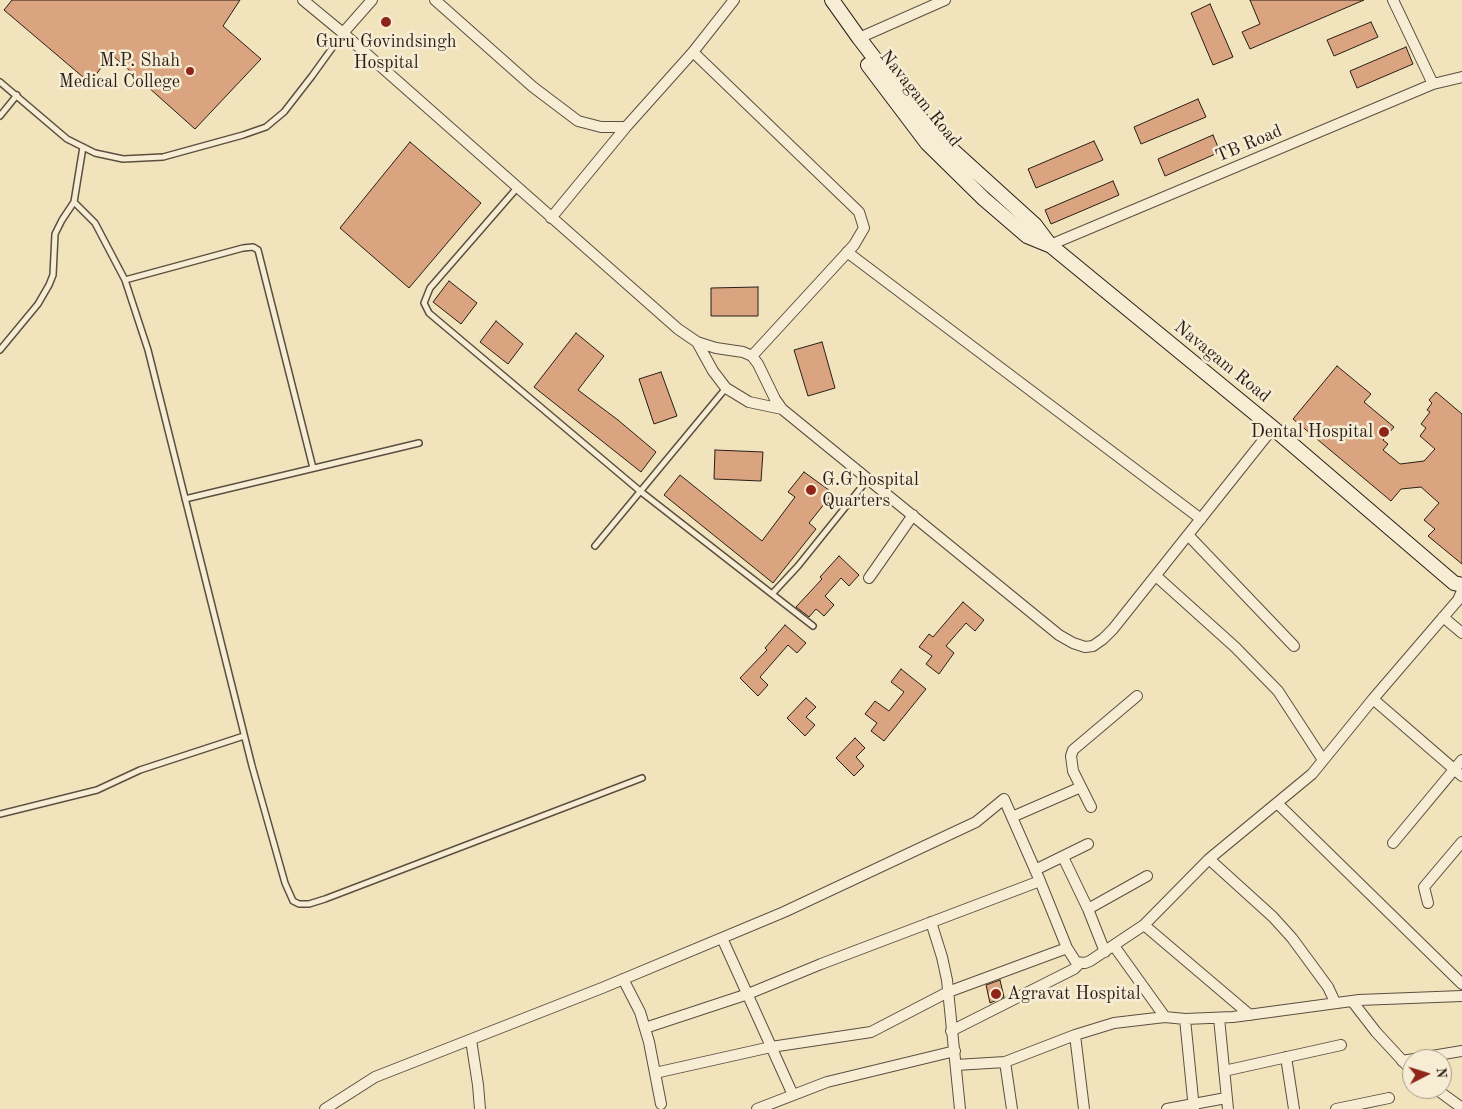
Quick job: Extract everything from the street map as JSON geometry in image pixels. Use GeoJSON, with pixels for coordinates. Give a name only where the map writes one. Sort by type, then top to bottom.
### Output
{"type":"FeatureCollection","features":[{"type":"Feature","properties":{"kind":"street"},"geometry":{"type":"LineString","coordinates":[[303,0],[678,328],[697,342],[716,348],[743,352],[752,356],[782,409],[1059,635],[1085,647],[1093,646],[1103,639],[1156,576],[1273,428]]}},
{"type":"Feature","properties":{"kind":"street"},"geometry":{"type":"LineString","coordinates":[[343,33],[372,0]]}},
{"type":"Feature","properties":{"kind":"street"},"geometry":{"type":"LineString","coordinates":[[436,0],[533,87],[578,121],[600,127],[626,127]]}},
{"type":"Feature","properties":{"kind":"street"},"geometry":{"type":"LineString","coordinates":[[551,218],[626,127],[693,52],[734,0]]}},
{"type":"Feature","properties":{"kind":"street","name":"Navagam Road"},"geometry":{"type":"LineString","coordinates":[[821,0],[872,72],[927,143],[984,199],[1027,236],[1050,246]]}},
{"type":"Feature","properties":{"kind":"street","name":"Navagam Road"},"geometry":{"type":"LineString","coordinates":[[832,0],[928,128],[1035,225],[1050,246],[1273,428],[1454,583],[1462,585]]}},
{"type":"Feature","properties":{"kind":"street"},"geometry":{"type":"LineString","coordinates":[[859,38],[945,0]]}},
{"type":"Feature","properties":{"kind":"street"},"geometry":{"type":"LineString","coordinates":[[1393,0],[1433,84]]}},
{"type":"Feature","properties":{"kind":"street"},"geometry":{"type":"LineString","coordinates":[[693,52],[859,212],[864,228],[854,245],[752,356]]}},
{"type":"Feature","properties":{"kind":"street","name":"TB Road"},"geometry":{"type":"LineString","coordinates":[[1050,246],[1433,84],[1460,80]]}},
{"type":"Feature","properties":{"kind":"street"},"geometry":{"type":"LineString","coordinates":[[847,252],[1201,519]]}},
{"type":"Feature","properties":{"kind":"street"},"geometry":{"type":"LineString","coordinates":[[697,342],[726,388],[749,402],[782,409]]}},
{"type":"Feature","properties":{"kind":"street"},"geometry":{"type":"LineString","coordinates":[[869,578],[913,515]]}},
{"type":"Feature","properties":{"kind":"street"},"geometry":{"type":"LineString","coordinates":[[1188,535],[1294,646]]}},
{"type":"Feature","properties":{"kind":"street"},"geometry":{"type":"LineString","coordinates":[[1156,576],[1235,646],[1278,691],[1323,760]]}},
{"type":"Feature","properties":{"kind":"street"},"geometry":{"type":"LineString","coordinates":[[951,1031],[1074,969],[1080,963],[1090,961],[1144,925],[1210,859],[1312,774],[1458,600],[1462,591]]}},
{"type":"Feature","properties":{"kind":"street"},"geometry":{"type":"LineString","coordinates":[[1443,617],[1462,632]]}},
{"type":"Feature","properties":{"kind":"street"},"geometry":{"type":"LineString","coordinates":[[1091,807],[1073,771],[1071,756],[1073,750],[1137,696]]}},
{"type":"Feature","properties":{"kind":"street"},"geometry":{"type":"LineString","coordinates":[[1373,699],[1458,773]]}},
{"type":"Feature","properties":{"kind":"street"},"geometry":{"type":"LineString","coordinates":[[1393,843],[1458,773],[1462,760]]}},
{"type":"Feature","properties":{"kind":"street"},"geometry":{"type":"LineString","coordinates":[[1012,817],[1081,786]]}},
{"type":"Feature","properties":{"kind":"street"},"geometry":{"type":"LineString","coordinates":[[325,1109],[375,1077],[623,979],[784,912],[976,822],[1004,799],[1067,948],[1076,962],[1080,963]]}},
{"type":"Feature","properties":{"kind":"street"},"geometry":{"type":"LineString","coordinates":[[1277,803],[1351,878],[1462,984]]}},
{"type":"Feature","properties":{"kind":"street"},"geometry":{"type":"LineString","coordinates":[[1428,903],[1424,887],[1462,842]]}},
{"type":"Feature","properties":{"kind":"street"},"geometry":{"type":"LineString","coordinates":[[1035,870],[1088,844]]}},
{"type":"Feature","properties":{"kind":"street"},"geometry":{"type":"LineString","coordinates":[[1063,857],[1109,949],[1165,1017]]}},
{"type":"Feature","properties":{"kind":"street"},"geometry":{"type":"LineString","coordinates":[[1210,859],[1273,917],[1292,938],[1328,987],[1335,1002]]}},
{"type":"Feature","properties":{"kind":"street"},"geometry":{"type":"LineString","coordinates":[[1088,909],[1147,876]]}},
{"type":"Feature","properties":{"kind":"street"},"geometry":{"type":"LineString","coordinates":[[645,1028],[748,994],[829,961],[1040,881]]}},
{"type":"Feature","properties":{"kind":"street"},"geometry":{"type":"LineString","coordinates":[[931,922],[942,957],[948,992],[960,1109]]}},
{"type":"Feature","properties":{"kind":"street"},"geometry":{"type":"LineString","coordinates":[[1144,925],[1250,1015]]}},
{"type":"Feature","properties":{"kind":"street"},"geometry":{"type":"LineString","coordinates":[[722,938],[793,1095]]}},
{"type":"Feature","properties":{"kind":"street"},"geometry":{"type":"LineString","coordinates":[[655,1073],[771,1047],[871,1032],[948,992],[1067,948]]}},
{"type":"Feature","properties":{"kind":"street"},"geometry":{"type":"LineString","coordinates":[[623,979],[640,1012],[645,1028],[661,1104]]}},
{"type":"Feature","properties":{"kind":"street"},"geometry":{"type":"LineString","coordinates":[[956,1064],[1005,1062],[1075,1035],[1114,1023],[1165,1017],[1185,1019],[1219,1018],[1352,1000],[1462,996]]}},
{"type":"Feature","properties":{"kind":"street"},"geometry":{"type":"LineString","coordinates":[[1352,1000],[1376,1032],[1402,1060]]}},
{"type":"Feature","properties":{"kind":"street"},"geometry":{"type":"LineString","coordinates":[[1219,1018],[1228,1109]]}},
{"type":"Feature","properties":{"kind":"street"},"geometry":{"type":"LineString","coordinates":[[1185,1019],[1194,1107]]}},
{"type":"Feature","properties":{"kind":"street"},"geometry":{"type":"LineString","coordinates":[[1075,1035],[1084,1109]]}},
{"type":"Feature","properties":{"kind":"street"},"geometry":{"type":"LineString","coordinates":[[471,1040],[480,1109]]}},
{"type":"Feature","properties":{"kind":"street"},"geometry":{"type":"LineString","coordinates":[[1224,1071],[1342,1045]]}},
{"type":"Feature","properties":{"kind":"street"},"geometry":{"type":"LineString","coordinates":[[757,1109],[827,1082],[955,1051]]}},
{"type":"Feature","properties":{"kind":"street"},"geometry":{"type":"LineString","coordinates":[[1286,1057],[1294,1109]]}},
{"type":"Feature","properties":{"kind":"street"},"geometry":{"type":"LineString","coordinates":[[1005,1062],[1012,1109]]}},
{"type":"Feature","properties":{"kind":"street"},"geometry":{"type":"LineString","coordinates":[[1167,1109],[1194,1107],[1226,1098]]}},
{"type":"Feature","properties":{"kind":"street"},"geometry":{"type":"LineString","coordinates":[[1336,1109],[1389,1098]]}},
{"type":"Feature","properties":{"kind":"street"},"geometry":{"type":"LineString","coordinates":[[1450,1099],[1462,1108]]}},
{"type":"Feature","properties":{"kind":"lane"},"geometry":{"type":"LineString","coordinates":[[0,82],[67,139],[95,153],[123,158],[163,157],[266,127],[284,112],[343,33]]}},
{"type":"Feature","properties":{"kind":"lane"},"geometry":{"type":"LineString","coordinates":[[0,116],[17,95]]}},
{"type":"Feature","properties":{"kind":"lane"},"geometry":{"type":"LineString","coordinates":[[0,350],[38,304],[49,286],[53,275],[55,234],[74,202],[83,147]]}},
{"type":"Feature","properties":{"kind":"lane"},"geometry":{"type":"LineString","coordinates":[[517,188],[430,288],[424,302],[429,313],[640,491],[813,626]]}},
{"type":"Feature","properties":{"kind":"lane"},"geometry":{"type":"LineString","coordinates":[[74,202],[96,223],[125,280],[148,350],[244,736],[285,883],[293,901],[299,904],[309,904],[326,899],[642,778]]}},
{"type":"Feature","properties":{"kind":"lane"},"geometry":{"type":"LineString","coordinates":[[125,280],[243,248],[258,250],[313,468]]}},
{"type":"Feature","properties":{"kind":"lane"},"geometry":{"type":"LineString","coordinates":[[595,546],[726,388]]}},
{"type":"Feature","properties":{"kind":"lane"},"geometry":{"type":"LineString","coordinates":[[184,499],[418,443]]}},
{"type":"Feature","properties":{"kind":"lane"},"geometry":{"type":"LineString","coordinates":[[772,594],[798,566],[868,479]]}},
{"type":"Feature","properties":{"kind":"lane"},"geometry":{"type":"LineString","coordinates":[[0,814],[97,790],[140,770],[244,736]]}},
{"type":"Feature","properties":{"kind":"building","name":"M.P. Shah Medical College"},"geometry":{"type":"Polygon","coordinates":[[[12,0],[240,0],[223,26],[261,59],[195,129],[111,54],[90,83],[4,10],[12,0]]]}},
{"type":"Feature","properties":{"kind":"building"},"geometry":{"type":"Polygon","coordinates":[[[1250,0],[1364,0],[1250,49],[1242,32],[1260,24],[1250,0]]]}},
{"type":"Feature","properties":{"kind":"building"},"geometry":{"type":"Polygon","coordinates":[[[1210,4],[1233,57],[1213,65],[1191,13],[1210,4]]]}},
{"type":"Feature","properties":{"kind":"building"},"geometry":{"type":"Polygon","coordinates":[[[1371,22],[1378,37],[1334,56],[1327,40],[1371,22]]]}},
{"type":"Feature","properties":{"kind":"building"},"geometry":{"type":"Polygon","coordinates":[[[1406,47],[1413,64],[1357,88],[1350,71],[1406,47]]]}},
{"type":"Feature","properties":{"kind":"building"},"geometry":{"type":"Polygon","coordinates":[[[1198,99],[1206,117],[1141,144],[1134,127],[1198,99]]]}},
{"type":"Feature","properties":{"kind":"building"},"geometry":{"type":"Polygon","coordinates":[[[1213,135],[1220,152],[1165,176],[1158,159],[1213,135]]]}},
{"type":"Feature","properties":{"kind":"building"},"geometry":{"type":"Polygon","coordinates":[[[1094,141],[1103,160],[1036,188],[1028,169],[1094,141]]]}},
{"type":"Feature","properties":{"kind":"building"},"geometry":{"type":"Polygon","coordinates":[[[410,142],[481,203],[409,288],[340,228],[410,142]]]}},
{"type":"Feature","properties":{"kind":"building"},"geometry":{"type":"Polygon","coordinates":[[[1113,181],[1119,195],[1051,224],[1045,210],[1113,181]]]}},
{"type":"Feature","properties":{"kind":"building"},"geometry":{"type":"Polygon","coordinates":[[[449,281],[477,303],[461,324],[433,302],[449,281]]]}},
{"type":"Feature","properties":{"kind":"building"},"geometry":{"type":"Polygon","coordinates":[[[758,287],[758,316],[711,316],[711,288],[758,287]]]}},
{"type":"Feature","properties":{"kind":"building"},"geometry":{"type":"Polygon","coordinates":[[[496,321],[523,344],[508,364],[480,342],[496,321]]]}},
{"type":"Feature","properties":{"kind":"building"},"geometry":{"type":"Polygon","coordinates":[[[576,333],[604,356],[578,390],[656,452],[641,472],[534,387],[576,333]]]}},
{"type":"Feature","properties":{"kind":"building"},"geometry":{"type":"Polygon","coordinates":[[[822,342],[835,388],[808,396],[794,350],[822,342]]]}},
{"type":"Feature","properties":{"kind":"building"},"geometry":{"type":"Polygon","coordinates":[[[1337,366],[1371,394],[1364,402],[1394,427],[1383,440],[1388,444],[1383,450],[1400,464],[1424,461],[1435,449],[1420,436],[1426,428],[1421,424],[1430,412],[1427,410],[1432,403],[1429,400],[1436,392],[1462,414],[1462,564],[1428,536],[1435,529],[1424,520],[1439,503],[1421,487],[1401,489],[1391,501],[1293,419],[1337,366]]]}},
{"type":"Feature","properties":{"kind":"building"},"geometry":{"type":"Polygon","coordinates":[[[661,372],[677,416],[654,424],[639,379],[661,372]]]}},
{"type":"Feature","properties":{"kind":"building"},"geometry":{"type":"Polygon","coordinates":[[[715,450],[763,452],[761,481],[714,479],[715,450]]]}},
{"type":"Feature","properties":{"kind":"building"},"geometry":{"type":"Polygon","coordinates":[[[804,472],[833,493],[809,523],[816,529],[773,583],[664,495],[680,475],[762,541],[795,497],[788,492],[804,472]]]}},
{"type":"Feature","properties":{"kind":"building"},"geometry":{"type":"Polygon","coordinates":[[[839,556],[859,575],[849,586],[841,578],[825,596],[834,605],[824,616],[816,609],[809,617],[796,607],[822,579],[820,577],[839,556]]]}},
{"type":"Feature","properties":{"kind":"building"},"geometry":{"type":"Polygon","coordinates":[[[963,602],[984,620],[975,631],[966,623],[946,646],[954,653],[939,674],[926,664],[932,656],[919,647],[929,634],[933,637],[963,602]]]}},
{"type":"Feature","properties":{"kind":"building"},"geometry":{"type":"Polygon","coordinates":[[[785,625],[806,643],[797,653],[788,645],[760,677],[768,685],[758,696],[740,678],[767,650],[765,648],[785,625]]]}},
{"type":"Feature","properties":{"kind":"building"},"geometry":{"type":"Polygon","coordinates":[[[901,669],[926,689],[884,741],[871,731],[877,723],[865,714],[875,701],[889,711],[904,692],[891,682],[901,669]]]}},
{"type":"Feature","properties":{"kind":"building"},"geometry":{"type":"Polygon","coordinates":[[[806,698],[816,707],[806,717],[815,725],[805,736],[787,718],[806,698]]]}},
{"type":"Feature","properties":{"kind":"building"},"geometry":{"type":"Polygon","coordinates":[[[855,738],[865,748],[856,757],[864,766],[854,776],[836,758],[855,738]]]}},
{"type":"Feature","properties":{"kind":"building"},"geometry":{"type":"Polygon","coordinates":[[[1000,980],[1004,997],[990,1003],[986,985],[1000,980]]]}},
{"type":"Feature","properties":{"kind":"place","name":"Guru Govindsingh Hospital"},"geometry":{"type":"Point","coordinates":[386,22]}},
{"type":"Feature","properties":{"kind":"place","name":"M.P. Shah Medical College"},"geometry":{"type":"Point","coordinates":[190,71]}},
{"type":"Feature","properties":{"kind":"place","name":"Dental Hospital"},"geometry":{"type":"Point","coordinates":[1384,432]}},
{"type":"Feature","properties":{"kind":"place","name":"G.G hospital Quarters"},"geometry":{"type":"Point","coordinates":[811,490]}},
{"type":"Feature","properties":{"kind":"place","name":"Agravat Hospital"},"geometry":{"type":"Point","coordinates":[996,994]}}]}
